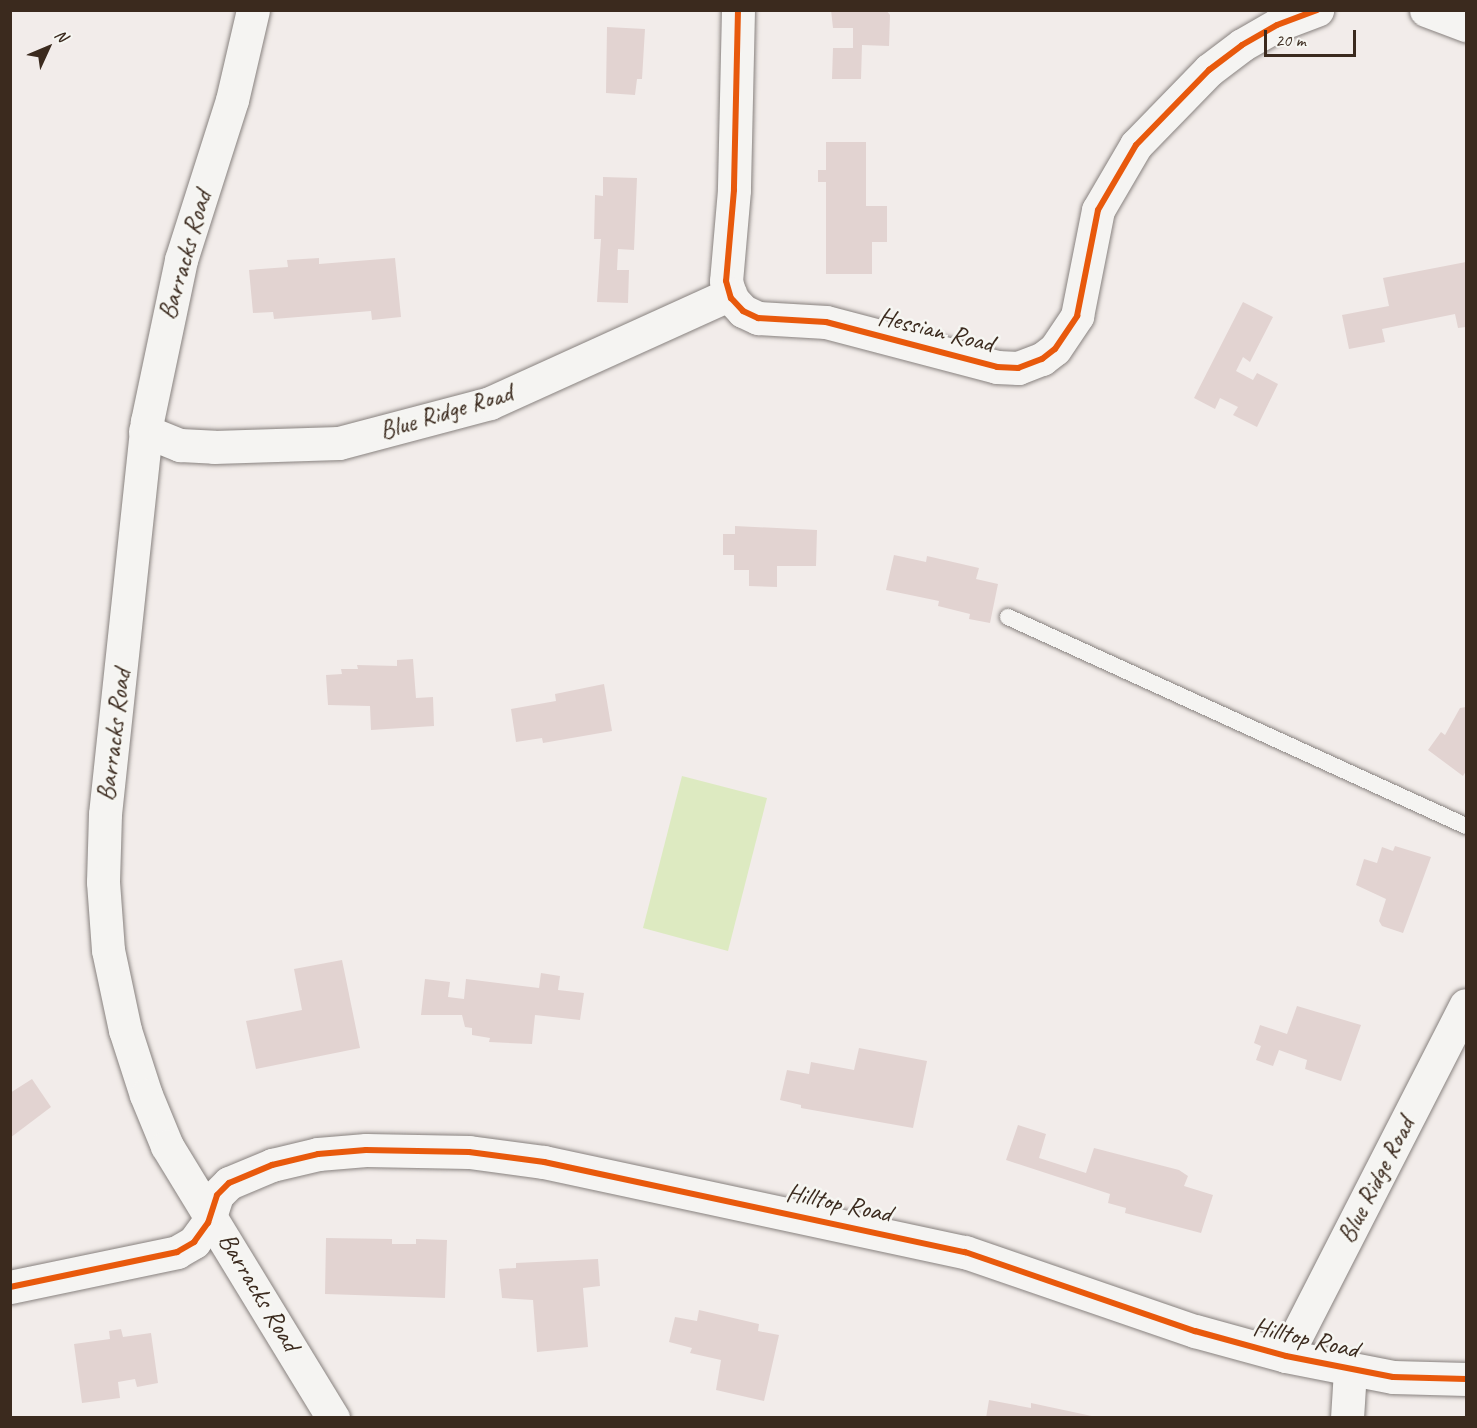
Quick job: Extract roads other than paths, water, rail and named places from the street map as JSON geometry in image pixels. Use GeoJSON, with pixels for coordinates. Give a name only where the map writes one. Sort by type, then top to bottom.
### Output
{"type":"FeatureCollection","features":[{"type":"Feature","properties":{"kind":"street","name":"Barracks Road"},"geometry":{"type":"LineString","coordinates":[[253,10],[232,100],[180,260],[145,431],[105,814],[103,882],[108,950],[124,1030],[146,1095],[167,1146],[212,1212],[333,1418]]}},
{"type":"Feature","properties":{"kind":"street"},"geometry":{"type":"LineString","coordinates":[[730,294],[726,281],[734,189],[738,10]]}},
{"type":"Feature","properties":{"kind":"street","name":"Hessian Road"},"geometry":{"type":"LineString","coordinates":[[730,294],[743,311],[759,318],[826,322],[997,367],[1018,368],[1042,360],[1055,349],[1077,316],[1098,210],[1117,172],[1136,145],[1209,70],[1242,45],[1277,25],[1317,10]]}},
{"type":"Feature","properties":{"kind":"street"},"geometry":{"type":"LineString","coordinates":[[1426,10],[1467,26]]}},
{"type":"Feature","properties":{"kind":"street","name":"Blue Ridge Road"},"geometry":{"type":"LineString","coordinates":[[145,431],[180,445],[214,447],[339,443],[490,403],[730,294]]}},
{"type":"Feature","properties":{"kind":"street","name":"Blue Ridge Road"},"geometry":{"type":"LineString","coordinates":[[1286,1356],[1467,1005]]}},
{"type":"Feature","properties":{"kind":"street","name":"Hilltop Road"},"geometry":{"type":"LineString","coordinates":[[10,1287],[177,1252],[194,1242],[212,1212],[217,1195],[229,1183],[272,1165],[318,1154],[366,1150],[469,1152],[544,1162],[965,1252],[1195,1331],[1286,1356],[1393,1377],[1467,1378]]}},
{"type":"Feature","properties":{"kind":"street"},"geometry":{"type":"LineString","coordinates":[[1347,1418],[1350,1370]]}},
{"type":"Feature","properties":{"kind":"lane"},"geometry":{"type":"LineString","coordinates":[[1008,617],[1467,826]]}}]}
